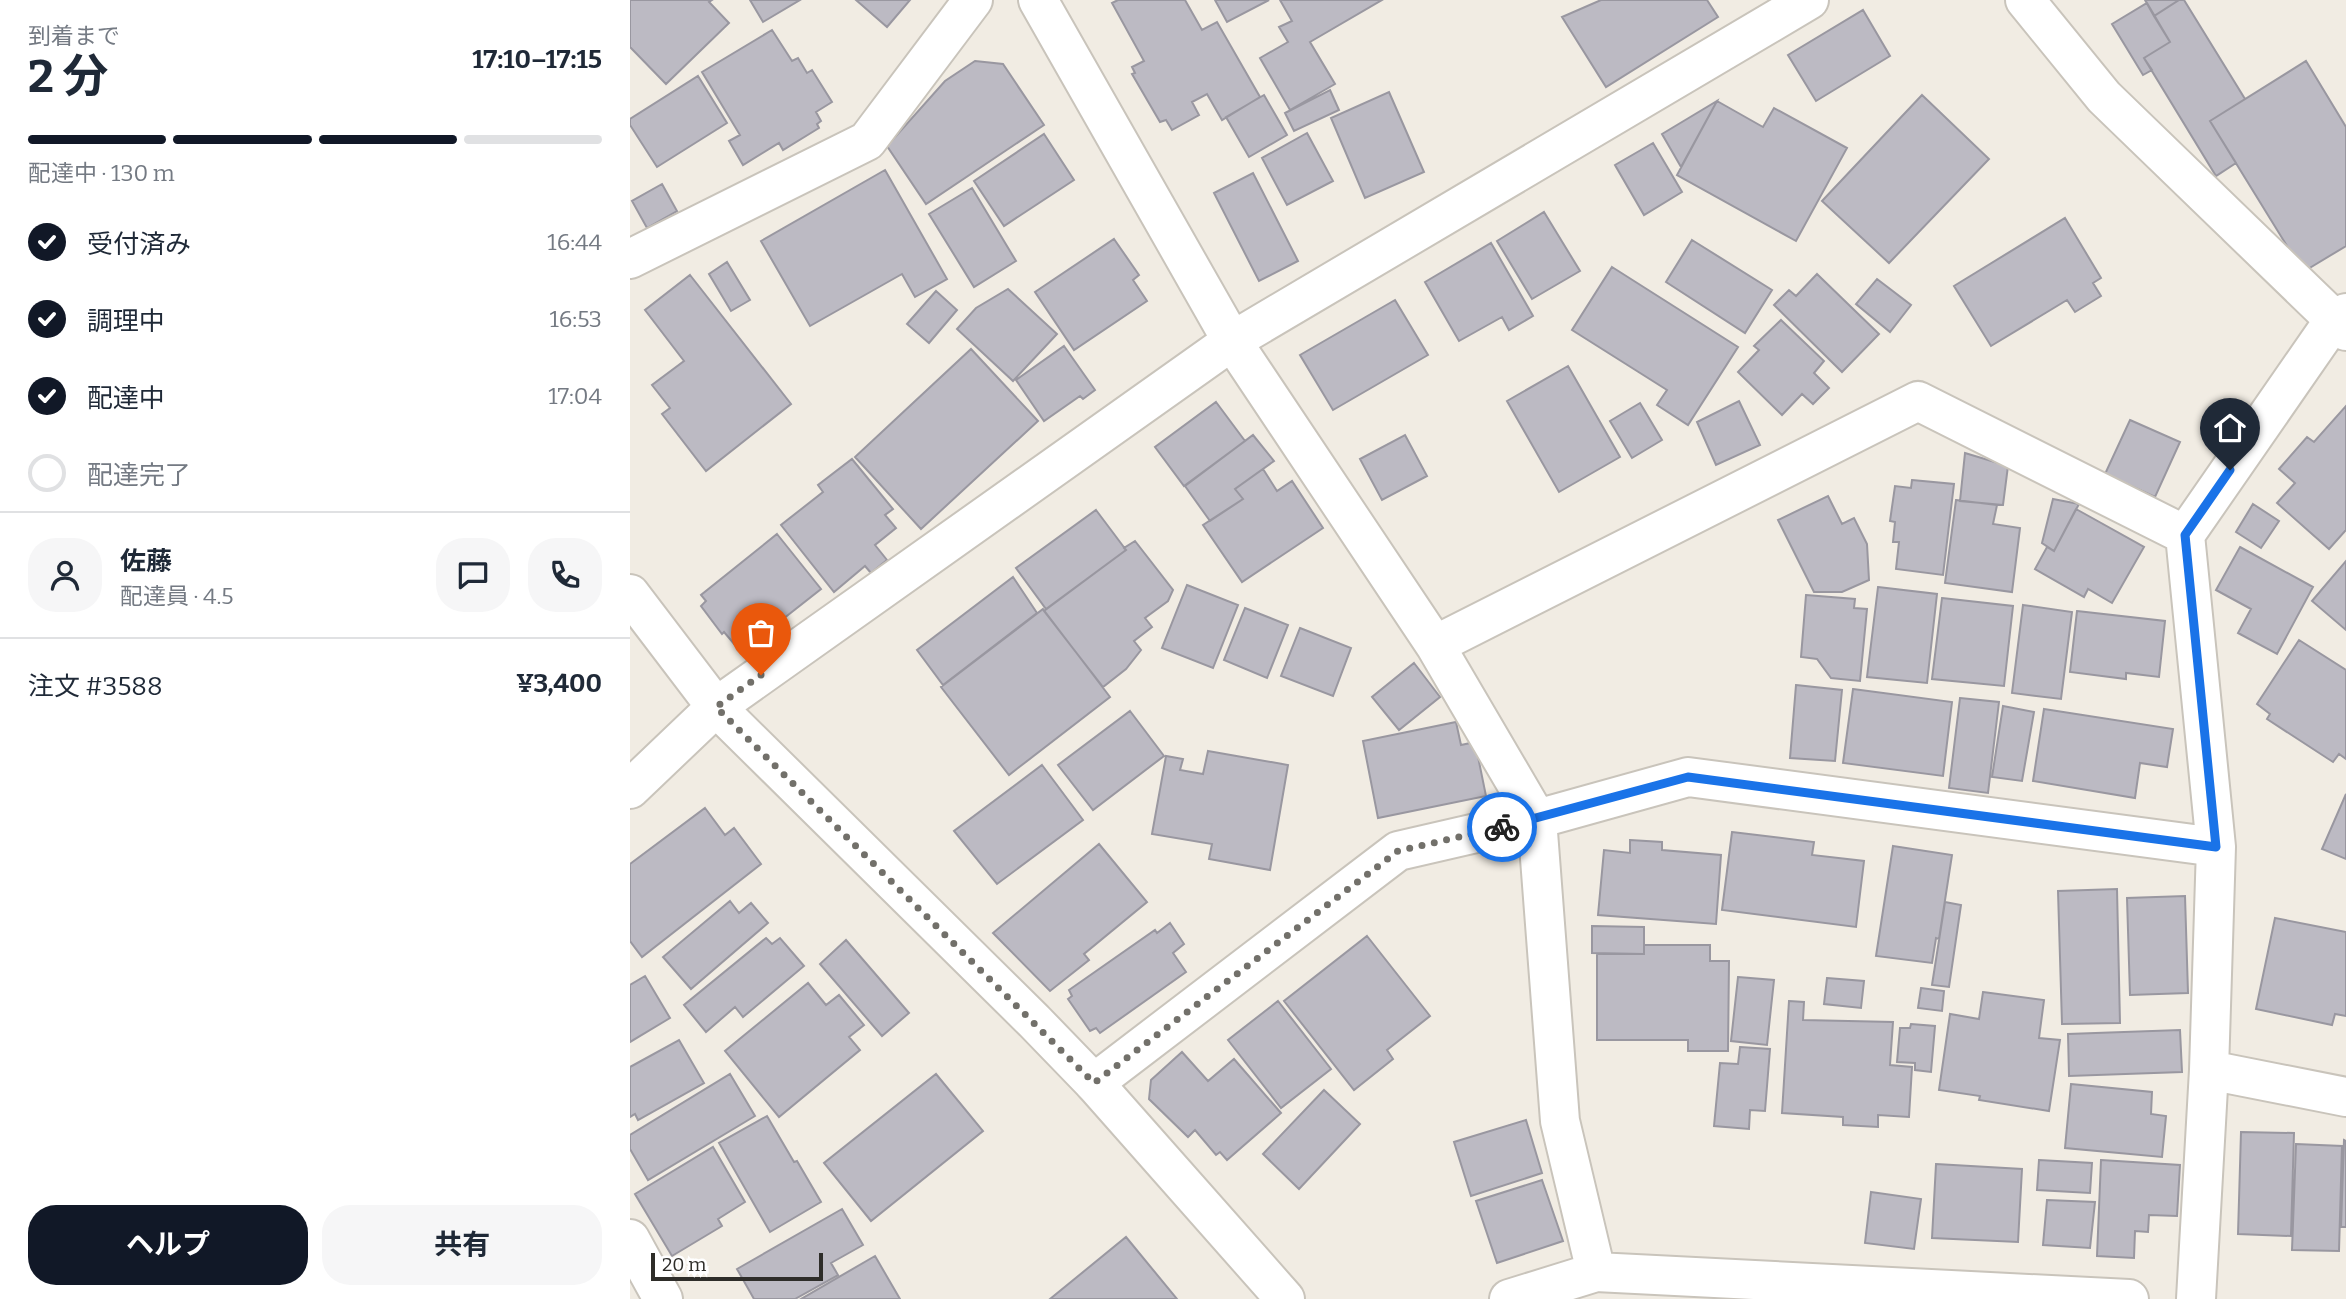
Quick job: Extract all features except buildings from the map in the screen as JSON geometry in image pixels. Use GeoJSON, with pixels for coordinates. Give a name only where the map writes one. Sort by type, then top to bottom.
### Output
{"type":"FeatureCollection","features":[{"type":"Feature","properties":{"kind":"street"},"geometry":{"type":"LineString","coordinates":[[630,259],[867,141],[974,0]]}},
{"type":"Feature","properties":{"kind":"street"},"geometry":{"type":"LineString","coordinates":[[1038,0],[1232,341],[1435,645],[1537,819],[1560,1121],[1596,1272]]}},
{"type":"Feature","properties":{"kind":"street"},"geometry":{"type":"LineString","coordinates":[[630,789],[716,707],[1232,341],[1809,0]]}},
{"type":"Feature","properties":{"kind":"street"},"geometry":{"type":"LineString","coordinates":[[2025,0],[2104,97],[2342,321],[2185,535],[2216,847],[2209,1070],[2196,1299]]}},
{"type":"Feature","properties":{"kind":"street"},"geometry":{"type":"LineString","coordinates":[[1435,645],[1918,401],[2185,535]]}},
{"type":"Feature","properties":{"kind":"street"},"geometry":{"type":"LineString","coordinates":[[630,594],[716,707],[1094,1083],[1284,1299]]}},
{"type":"Feature","properties":{"kind":"street"},"geometry":{"type":"LineString","coordinates":[[1094,1083],[1398,851],[1537,819],[1688,777],[2216,847]]}},
{"type":"Feature","properties":{"kind":"street"},"geometry":{"type":"LineString","coordinates":[[2209,1070],[2346,1097]]}},
{"type":"Feature","properties":{"kind":"street"},"geometry":{"type":"LineString","coordinates":[[630,1239],[663,1299]]}},
{"type":"Feature","properties":{"kind":"street"},"geometry":{"type":"LineString","coordinates":[[1509,1299],[1596,1272],[2129,1299]]}},
{"type":"Feature","properties":{"kind":"way so far"},"geometry":{"type":"LineString","coordinates":[[761,675],[716,707],[1094,1083],[1398,851],[1502,827]]}},
{"type":"Feature","properties":{"kind":"route"},"geometry":{"type":"LineString","coordinates":[[1502,827],[1688,777],[2216,847],[2185,535],[2230,470]]}}]}
